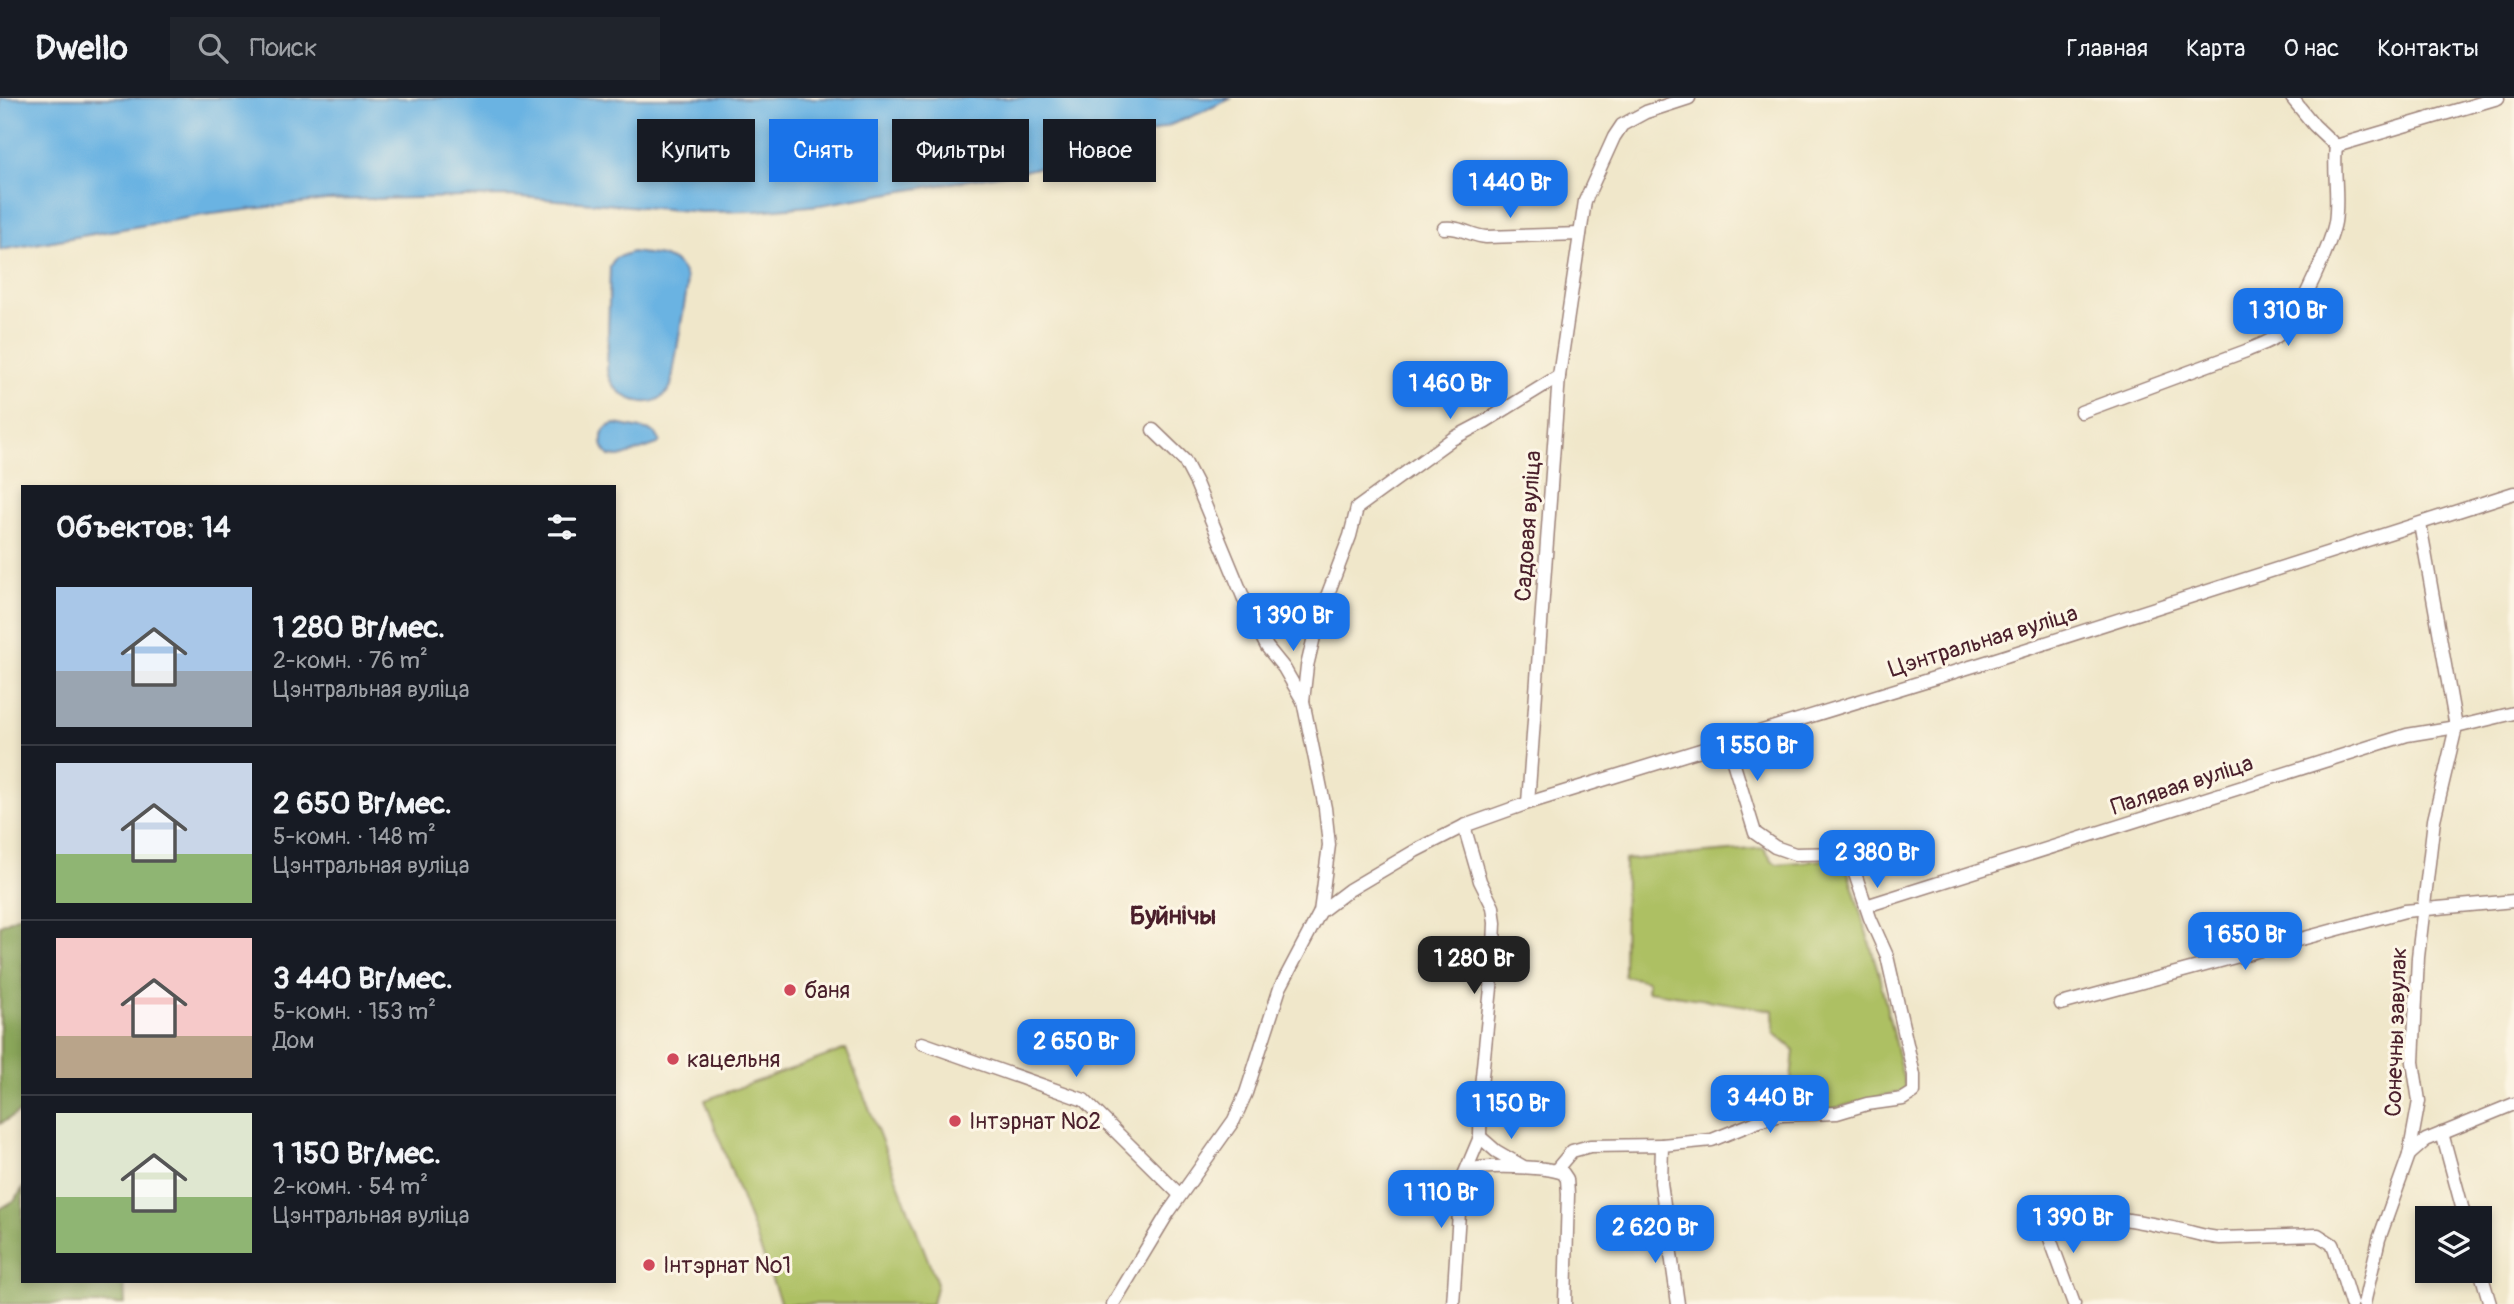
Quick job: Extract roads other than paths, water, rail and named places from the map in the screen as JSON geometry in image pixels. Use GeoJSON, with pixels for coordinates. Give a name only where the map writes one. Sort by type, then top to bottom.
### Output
{"type":"FeatureCollection","features":[{"type":"Feature","properties":{"kind":"street","name":"Садовая вуліца"},"geometry":{"type":"LineString","coordinates":[[1528,803],[1559,376],[1581,215],[1588,190],[1622,125],[1646,112],[1689,98]]}},
{"type":"Feature","properties":{"kind":"street"},"geometry":{"type":"LineString","coordinates":[[2081,412],[2272,340],[2294,319],[2335,223],[2336,146],[2292,98]]}},
{"type":"Feature","properties":{"kind":"street"},"geometry":{"type":"LineString","coordinates":[[2336,146],[2497,98]]}},
{"type":"Feature","properties":{"kind":"street"},"geometry":{"type":"LineString","coordinates":[[1444,228],[1451,227],[1478,237],[1580,234]]}},
{"type":"Feature","properties":{"kind":"street"},"geometry":{"type":"LineString","coordinates":[[1320,912],[1329,845],[1325,808],[1303,701],[1307,666],[1321,613],[1350,536],[1357,508],[1452,439],[1486,422],[1559,376]]}},
{"type":"Feature","properties":{"kind":"street"},"geometry":{"type":"LineString","coordinates":[[1153,430],[1184,460],[1251,616],[1267,647],[1284,668],[1303,701]]}},
{"type":"Feature","properties":{"kind":"street","name":"Цэнтральная вуліца"},"geometry":{"type":"LineString","coordinates":[[1114,1304],[1181,1195],[1234,1119],[1251,1080],[1280,988],[1320,912],[1374,875],[1465,826],[1528,803],[2018,652],[2514,493]]}},
{"type":"Feature","properties":{"kind":"street"},"geometry":{"type":"LineString","coordinates":[[2420,524],[2456,727]]}},
{"type":"Feature","properties":{"kind":"street","name":"Палявая вуліца"},"geometry":{"type":"LineString","coordinates":[[1866,906],[2407,735],[2514,713]]}},
{"type":"Feature","properties":{"kind":"street","name":"Сонечны завулак"},"geometry":{"type":"LineString","coordinates":[[2364,1304],[2379,1239],[2409,1155],[2419,1101],[2413,1062],[2418,957],[2434,820],[2456,727]]}},
{"type":"Feature","properties":{"kind":"street"},"geometry":{"type":"LineString","coordinates":[[1556,1171],[1572,1152],[1590,1146],[1662,1145],[1712,1140],[1781,1115],[1837,1113],[1867,1104],[1903,1099],[1914,1092],[1914,1075],[1887,957],[1848,853],[1794,854],[1775,847],[1755,833],[1727,741]]}},
{"type":"Feature","properties":{"kind":"street"},"geometry":{"type":"LineString","coordinates":[[1453,1304],[1461,1182],[1480,1137],[1481,1086],[1491,996],[1495,923],[1493,907],[1480,881],[1465,826]]}},
{"type":"Feature","properties":{"kind":"street"},"geometry":{"type":"LineString","coordinates":[[2062,1004],[2405,911],[2514,901]]}},
{"type":"Feature","properties":{"kind":"street"},"geometry":{"type":"LineString","coordinates":[[922,1042],[1084,1100],[1181,1195]]}},
{"type":"Feature","properties":{"kind":"street"},"geometry":{"type":"LineString","coordinates":[[2409,1155],[2426,1140],[2514,1104]]}},
{"type":"Feature","properties":{"kind":"street"},"geometry":{"type":"LineString","coordinates":[[2442,1133],[2462,1206]]}},
{"type":"Feature","properties":{"kind":"street"},"geometry":{"type":"LineString","coordinates":[[1480,1137],[1511,1161],[1528,1168]]}},
{"type":"Feature","properties":{"kind":"street"},"geometry":{"type":"LineString","coordinates":[[1662,1145],[1661,1183],[1665,1223],[1678,1304]]}},
{"type":"Feature","properties":{"kind":"street"},"geometry":{"type":"LineString","coordinates":[[1467,1170],[1528,1168],[1563,1173],[1567,1179],[1568,1194],[1565,1304]]}},
{"type":"Feature","properties":{"kind":"street"},"geometry":{"type":"LineString","coordinates":[[2074,1304],[2042,1217],[2062,1214],[2115,1216],[2204,1237],[2318,1235],[2332,1244],[2351,1304]]}},
{"type":"Feature","properties":{"kind":"street"},"geometry":{"type":"LineString","coordinates":[[2484,1283],[2490,1304]]}},
{"type":"Feature","properties":{"kind":"water"},"geometry":{"type":"Polygon","coordinates":[[[0,98],[1232,98],[1156,131],[1156,119],[1043,119],[1043,166],[1029,170],[1029,119],[892,119],[892,182],[957,182],[820,205],[756,211],[701,212],[509,196],[326,200],[204,215],[0,250],[0,98]]]}},
{"type":"Feature","properties":{"kind":"water"},"geometry":{"type":"Polygon","coordinates":[[[632,252],[662,256],[674,261],[686,278],[687,288],[671,386],[655,401],[645,402],[625,396],[610,380],[607,370],[610,266],[615,258],[632,252]]]}},
{"type":"Feature","properties":{"kind":"water"},"geometry":{"type":"Polygon","coordinates":[[[610,425],[651,431],[660,441],[620,457],[609,456],[603,447],[603,432],[610,425]]]}},
{"type":"Feature","properties":{"kind":"place","name":"баня"},"geometry":{"type":"Point","coordinates":[790,990]}},
{"type":"Feature","properties":{"kind":"place","name":"кацельня"},"geometry":{"type":"Point","coordinates":[673,1059]}},
{"type":"Feature","properties":{"kind":"place","name":"Інтэрнат №2"},"geometry":{"type":"Point","coordinates":[955,1121]}},
{"type":"Feature","properties":{"kind":"place","name":"Інтэрнат №1"},"geometry":{"type":"Point","coordinates":[649,1265]}},
{"type":"Feature","properties":{"kind":"district","name":"Буйнічы"},"geometry":{"type":"Point","coordinates":[1173,916]}}]}
